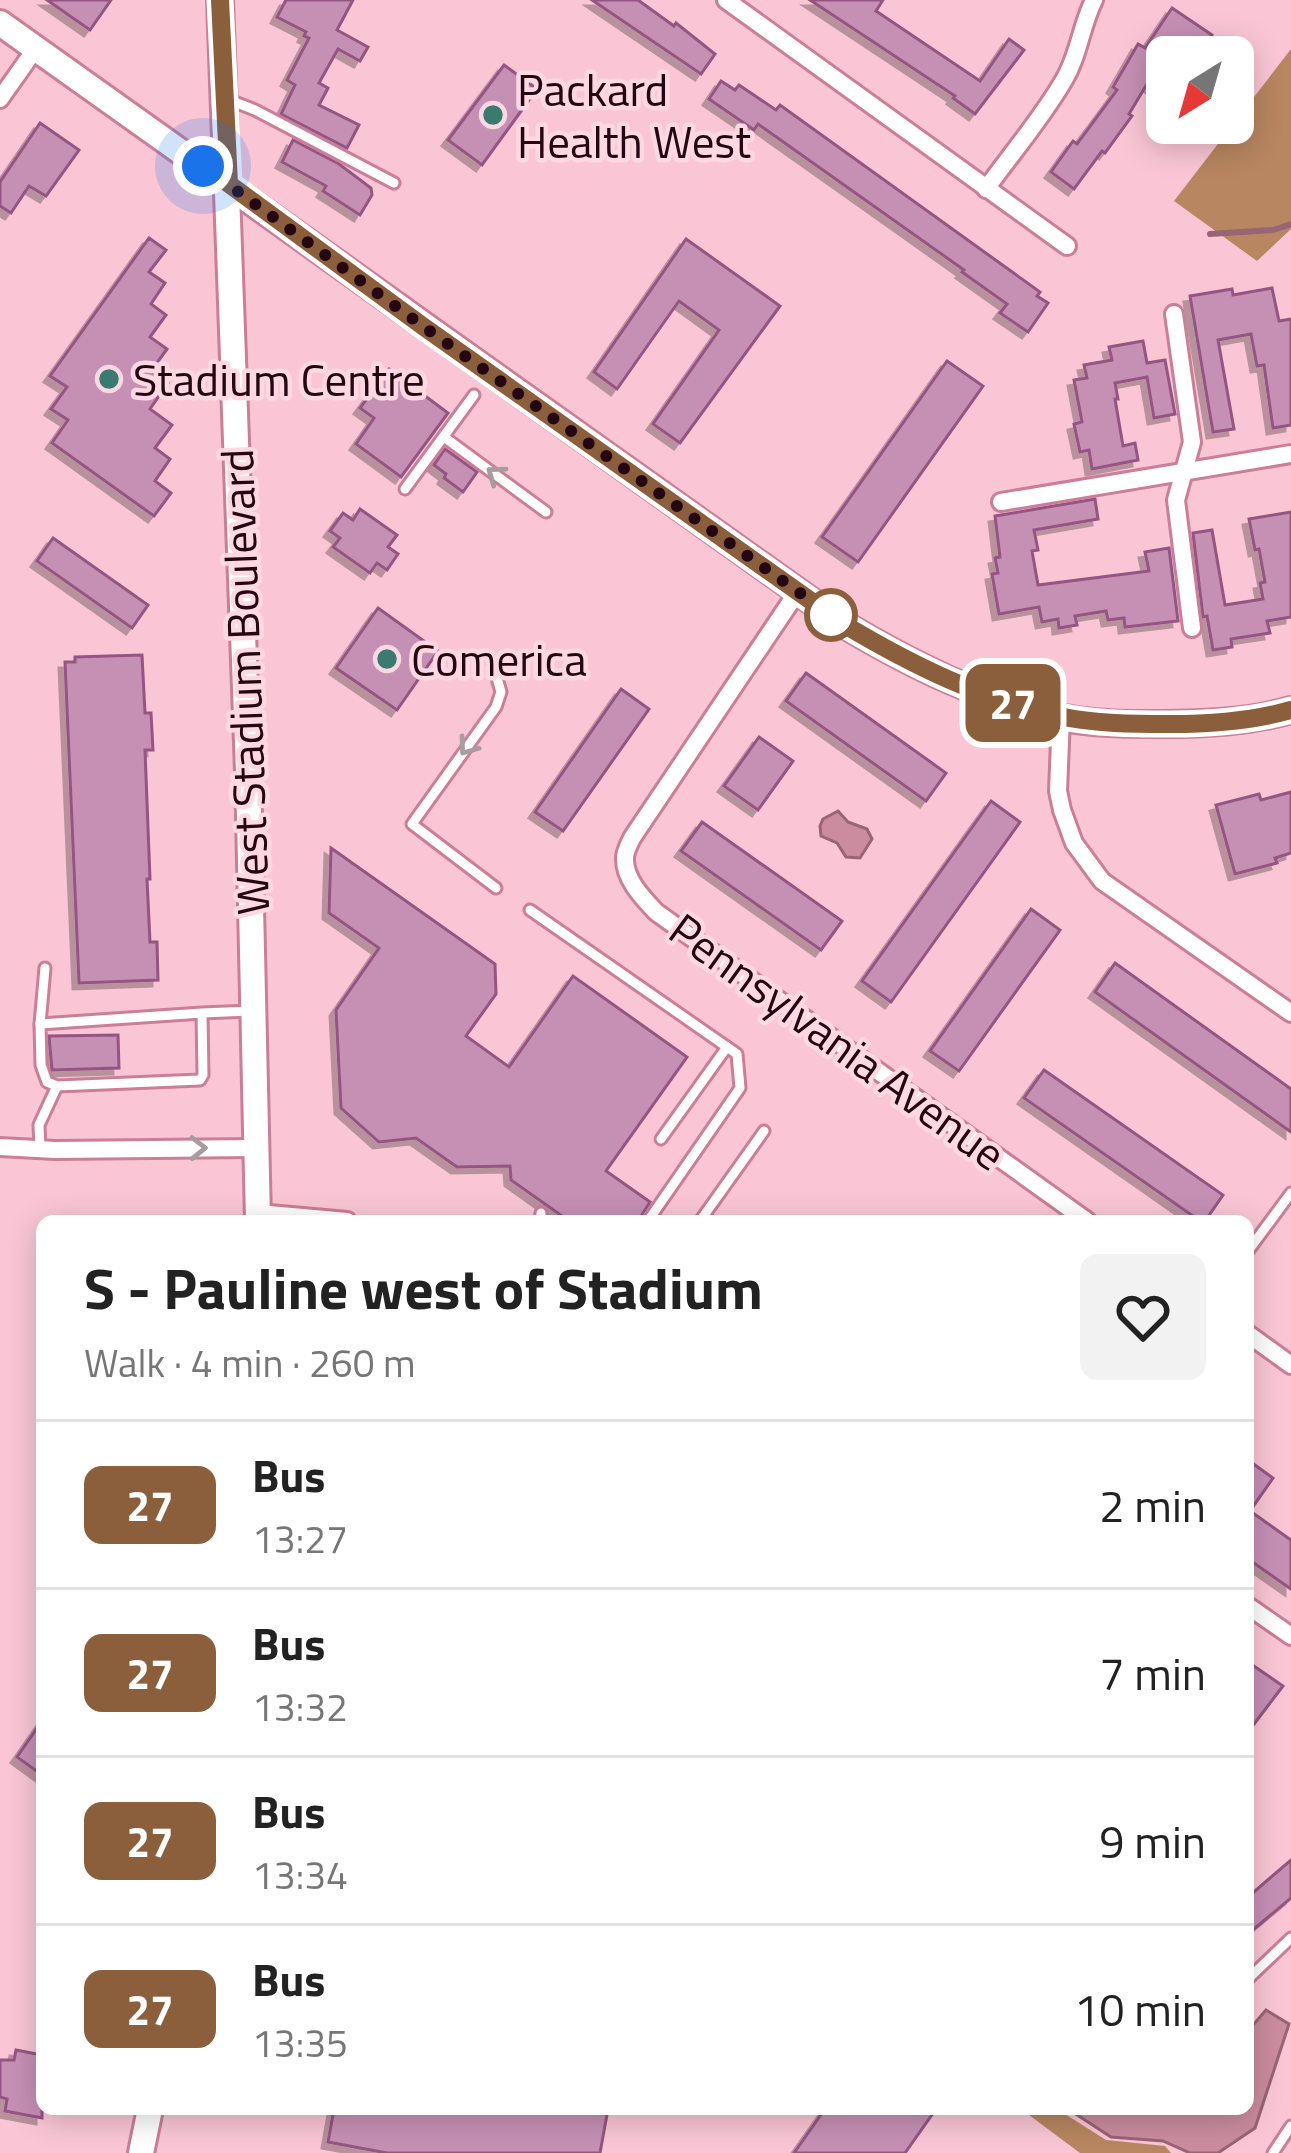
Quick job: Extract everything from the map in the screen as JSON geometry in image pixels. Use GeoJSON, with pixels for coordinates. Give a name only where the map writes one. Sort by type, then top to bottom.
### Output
{"type":"FeatureCollection","features":[{"type":"Feature","properties":{"kind":"street","name":"West Stadium Boulevard"},"geometry":{"type":"LineString","coordinates":[[220,0],[247,747],[258,1215]]}},
{"type":"Feature","properties":{"kind":"street"},"geometry":{"type":"LineString","coordinates":[[726,0],[1067,246]]}},
{"type":"Feature","properties":{"kind":"street"},"geometry":{"type":"LineString","coordinates":[[986,189],[1064,79],[1094,0]]}},
{"type":"Feature","properties":{"kind":"street"},"geometry":{"type":"LineString","coordinates":[[0,23],[845,625],[923,668],[998,699],[1061,717],[1192,724],[1291,710]]}},
{"type":"Feature","properties":{"kind":"street"},"geometry":{"type":"LineString","coordinates":[[0,99],[35,48]]}},
{"type":"Feature","properties":{"kind":"street"},"geometry":{"type":"LineString","coordinates":[[1174,314],[1192,442],[1176,500],[1192,628]]}},
{"type":"Feature","properties":{"kind":"street"},"geometry":{"type":"LineString","coordinates":[[1001,502],[1291,454]]}},
{"type":"Feature","properties":{"kind":"street","name":"Pennsylvania Avenue"},"geometry":{"type":"LineString","coordinates":[[798,591],[632,838],[625,859],[630,878],[656,912],[1080,1215]]}},
{"type":"Feature","properties":{"kind":"street"},"geometry":{"type":"LineString","coordinates":[[1061,717],[1062,810],[1074,843],[1102,881],[1291,1013]]}},
{"type":"Feature","properties":{"kind":"street"},"geometry":{"type":"LineString","coordinates":[[3,1147],[254,1148]]}},
{"type":"Feature","properties":{"kind":"street"},"geometry":{"type":"LineString","coordinates":[[1254,1338],[1291,1365]]}},
{"type":"Feature","properties":{"kind":"street"},"geometry":{"type":"LineString","coordinates":[[1254,1610],[1291,1636]]}},
{"type":"Feature","properties":{"kind":"street"},"geometry":{"type":"LineString","coordinates":[[141,2153],[149,2115]]}},
{"type":"Feature","properties":{"kind":"lane"},"geometry":{"type":"LineString","coordinates":[[224,98],[394,183]]}},
{"type":"Feature","properties":{"kind":"lane"},"geometry":{"type":"LineString","coordinates":[[405,489],[474,395]]}},
{"type":"Feature","properties":{"kind":"lane"},"geometry":{"type":"LineString","coordinates":[[443,436],[546,512]]}},
{"type":"Feature","properties":{"kind":"lane"},"geometry":{"type":"LineString","coordinates":[[493,664],[501,692],[496,707],[412,824],[496,888]]}},
{"type":"Feature","properties":{"kind":"lane"},"geometry":{"type":"LineString","coordinates":[[530,910],[737,1054],[740,1088],[652,1215]]}},
{"type":"Feature","properties":{"kind":"lane"},"geometry":{"type":"LineString","coordinates":[[45,968],[41,1065],[46,1082],[57,1086],[200,1080],[202,1012]]}},
{"type":"Feature","properties":{"kind":"lane"},"geometry":{"type":"LineString","coordinates":[[40,1024],[252,1011]]}},
{"type":"Feature","properties":{"kind":"lane"},"geometry":{"type":"LineString","coordinates":[[661,1139],[727,1047]]}},
{"type":"Feature","properties":{"kind":"lane"},"geometry":{"type":"LineString","coordinates":[[40,1149],[39,1125],[57,1086]]}},
{"type":"Feature","properties":{"kind":"lane"},"geometry":{"type":"LineString","coordinates":[[704,1215],[764,1131]]}},
{"type":"Feature","properties":{"kind":"lane"},"geometry":{"type":"LineString","coordinates":[[1254,1243],[1291,1193]]}},
{"type":"Feature","properties":{"kind":"lane"},"geometry":{"type":"LineString","coordinates":[[1254,1973],[1291,1938]]}},
{"type":"Feature","properties":{"kind":"lane"},"geometry":{"type":"LineString","coordinates":[[1273,2153],[1291,2126]]}},
{"type":"Feature","properties":{"kind":"shaded area"},"geometry":{"type":"Polygon","coordinates":[[[1291,49],[1291,229],[1257,261],[1174,201],[1218,144],[1254,144],[1254,97],[1291,49]]]}},
{"type":"Feature","properties":{"kind":"shaded area"},"geometry":{"type":"Polygon","coordinates":[[[838,811],[848,822],[867,829],[872,839],[860,858],[846,857],[837,843],[821,836],[823,819],[838,811]]]}},
{"type":"Feature","properties":{"kind":"shaded area"},"geometry":{"type":"Polygon","coordinates":[[[1266,2010],[1289,2024],[1255,2128],[1218,2153],[1190,2153],[1163,2141],[1111,2137],[1077,2115],[1254,2115],[1254,2024],[1266,2010]]]}},
{"type":"Feature","properties":{"kind":"shaded area"},"geometry":{"type":"Polygon","coordinates":[[[1029,2115],[1066,2115],[1106,2140],[1165,2146],[1171,2153],[1080,2153],[1029,2115]]]}},
{"type":"Feature","properties":{"kind":"building"},"geometry":{"type":"Polygon","coordinates":[[[47,0],[111,0],[90,30],[47,0]]]}},
{"type":"Feature","properties":{"kind":"building"},"geometry":{"type":"Polygon","coordinates":[[[286,0],[353,0],[337,30],[368,47],[360,61],[338,49],[319,83],[328,88],[319,105],[359,125],[347,148],[281,114],[295,85],[287,80],[309,38],[277,17],[286,0]]]}},
{"type":"Feature","properties":{"kind":"building"},"geometry":{"type":"Polygon","coordinates":[[[592,0],[638,0],[715,54],[701,74],[592,0]]]}},
{"type":"Feature","properties":{"kind":"building"},"geometry":{"type":"Polygon","coordinates":[[[810,0],[883,0],[876,11],[980,81],[1009,39],[1024,50],[975,114],[810,0]]]}},
{"type":"Feature","properties":{"kind":"building"},"geometry":{"type":"Polygon","coordinates":[[[1172,8],[1212,35],[1211,36],[1153,36],[1172,8]]]}},
{"type":"Feature","properties":{"kind":"building"},"geometry":{"type":"Polygon","coordinates":[[[1138,44],[1145,48],[1146,86],[1132,116],[1074,189],[1051,172],[1117,90],[1113,87],[1138,44]]]}},
{"type":"Feature","properties":{"kind":"building","name":"Packard Health West"},"geometry":{"type":"Polygon","coordinates":[[[504,65],[537,89],[482,165],[448,140],[504,65]]]}},
{"type":"Feature","properties":{"kind":"building"},"geometry":{"type":"Polygon","coordinates":[[[721,81],[735,90],[739,85],[776,110],[780,105],[1040,292],[1037,296],[1048,303],[1028,332],[1000,313],[1007,304],[964,270],[758,124],[754,130],[709,99],[721,81]]]}},
{"type":"Feature","properties":{"kind":"building"},"geometry":{"type":"Polygon","coordinates":[[[40,123],[79,150],[46,196],[29,186],[11,213],[0,206],[0,182],[40,123]]]}},
{"type":"Feature","properties":{"kind":"building"},"geometry":{"type":"Polygon","coordinates":[[[293,140],[339,164],[371,188],[360,215],[323,191],[326,186],[282,162],[293,140]]]}},
{"type":"Feature","properties":{"kind":"building","name":"Stadium Centre"},"geometry":{"type":"Polygon","coordinates":[[[149,238],[166,250],[149,272],[165,283],[151,304],[166,315],[150,337],[167,349],[151,371],[168,383],[150,409],[172,425],[155,448],[170,459],[155,481],[171,493],[154,516],[52,443],[68,420],[51,409],[67,387],[50,376],[149,238]]]}},
{"type":"Feature","properties":{"kind":"building"},"geometry":{"type":"Polygon","coordinates":[[[686,239],[780,306],[680,443],[653,424],[719,330],[679,301],[617,389],[594,372],[686,239]]]}},
{"type":"Feature","properties":{"kind":"building"},"geometry":{"type":"Polygon","coordinates":[[[1272,288],[1279,321],[1291,319],[1291,425],[1273,428],[1264,365],[1257,366],[1251,334],[1218,340],[1234,429],[1213,432],[1190,296],[1272,288]]]}},
{"type":"Feature","properties":{"kind":"building"},"geometry":{"type":"Polygon","coordinates":[[[1143,341],[1147,363],[1165,360],[1175,414],[1154,418],[1147,377],[1115,383],[1123,446],[1135,443],[1138,460],[1092,469],[1089,450],[1080,452],[1074,424],[1082,422],[1074,380],[1087,378],[1084,365],[1112,360],[1109,347],[1143,341]]]}},
{"type":"Feature","properties":{"kind":"building"},"geometry":{"type":"Polygon","coordinates":[[[947,361],[983,386],[858,562],[822,537],[947,361]]]}},
{"type":"Feature","properties":{"kind":"building"},"geometry":{"type":"Polygon","coordinates":[[[389,369],[448,413],[401,477],[356,444],[374,418],[360,408],[389,369]]]}},
{"type":"Feature","properties":{"kind":"building"},"geometry":{"type":"Polygon","coordinates":[[[445,449],[477,472],[463,492],[434,465],[445,449]]]}},
{"type":"Feature","properties":{"kind":"building"},"geometry":{"type":"Polygon","coordinates":[[[1095,499],[1098,519],[1034,530],[1038,585],[1149,571],[1145,552],[1169,548],[1178,621],[1125,627],[1124,618],[1108,620],[1106,611],[1075,616],[1077,625],[1059,628],[1058,619],[1042,622],[1039,607],[999,614],[992,574],[998,573],[995,558],[1000,557],[995,516],[1095,499]]]}},
{"type":"Feature","properties":{"kind":"building"},"geometry":{"type":"Polygon","coordinates":[[[360,509],[397,535],[388,547],[398,554],[387,570],[377,563],[370,573],[333,547],[340,538],[330,531],[343,513],[353,520],[360,509]]]}},
{"type":"Feature","properties":{"kind":"building"},"geometry":{"type":"Polygon","coordinates":[[[1291,512],[1291,617],[1267,621],[1270,633],[1231,639],[1232,647],[1213,650],[1207,616],[1203,617],[1193,533],[1212,530],[1225,605],[1263,599],[1260,583],[1265,582],[1249,519],[1291,512]]]}},
{"type":"Feature","properties":{"kind":"building"},"geometry":{"type":"Polygon","coordinates":[[[53,538],[148,605],[132,628],[37,561],[53,538]]]}},
{"type":"Feature","properties":{"kind":"building","name":"Comerica"},"geometry":{"type":"Polygon","coordinates":[[[378,608],[438,651],[397,710],[336,668],[378,608]]]}},
{"type":"Feature","properties":{"kind":"building"},"geometry":{"type":"Polygon","coordinates":[[[142,655],[145,713],[151,713],[153,750],[145,750],[147,879],[150,942],[157,942],[158,980],[79,983],[65,662],[75,662],[75,657],[142,655]]]}},
{"type":"Feature","properties":{"kind":"building"},"geometry":{"type":"Polygon","coordinates":[[[806,673],[946,773],[926,801],[786,701],[806,673]]]}},
{"type":"Feature","properties":{"kind":"building"},"geometry":{"type":"Polygon","coordinates":[[[621,689],[649,709],[563,831],[535,812],[621,689]]]}},
{"type":"Feature","properties":{"kind":"building"},"geometry":{"type":"Polygon","coordinates":[[[759,737],[793,761],[758,810],[724,786],[759,737]]]}},
{"type":"Feature","properties":{"kind":"building"},"geometry":{"type":"Polygon","coordinates":[[[1291,792],[1291,853],[1275,858],[1277,863],[1235,874],[1216,805],[1291,792]]]}},
{"type":"Feature","properties":{"kind":"building"},"geometry":{"type":"Polygon","coordinates":[[[991,801],[1020,822],[891,1002],[862,981],[991,801]]]}},
{"type":"Feature","properties":{"kind":"building"},"geometry":{"type":"Polygon","coordinates":[[[702,822],[842,921],[821,950],[681,851],[702,822]]]}},
{"type":"Feature","properties":{"kind":"building"},"geometry":{"type":"Polygon","coordinates":[[[331,848],[495,964],[496,994],[466,1036],[509,1067],[573,976],[687,1057],[606,1171],[650,1202],[642,1215],[561,1215],[511,1180],[510,1166],[457,1167],[416,1138],[379,1142],[341,1108],[336,1010],[379,948],[329,913],[331,848]]]}},
{"type":"Feature","properties":{"kind":"building"},"geometry":{"type":"Polygon","coordinates":[[[1031,909],[1060,930],[959,1071],[930,1051],[1031,909]]]}},
{"type":"Feature","properties":{"kind":"building"},"geometry":{"type":"Polygon","coordinates":[[[1115,963],[1291,1089],[1291,1132],[1095,992],[1115,963]]]}},
{"type":"Feature","properties":{"kind":"building"},"geometry":{"type":"Polygon","coordinates":[[[118,1035],[119,1068],[52,1070],[49,1036],[118,1035]]]}},
{"type":"Feature","properties":{"kind":"building"},"geometry":{"type":"Polygon","coordinates":[[[1044,1070],[1223,1195],[1209,1215],[1191,1215],[1024,1098],[1044,1070]]]}},
{"type":"Feature","properties":{"kind":"building"},"geometry":{"type":"Polygon","coordinates":[[[1254,1464],[1273,1478],[1254,1505],[1254,1464]]]}},
{"type":"Feature","properties":{"kind":"building"},"geometry":{"type":"Polygon","coordinates":[[[1254,1514],[1291,1540],[1291,1589],[1254,1563],[1254,1514]]]}},
{"type":"Feature","properties":{"kind":"building"},"geometry":{"type":"Polygon","coordinates":[[[1254,1666],[1283,1686],[1254,1724],[1254,1666]]]}},
{"type":"Feature","properties":{"kind":"building"},"geometry":{"type":"Polygon","coordinates":[[[36,1730],[36,1771],[17,1757],[36,1730]]]}},
{"type":"Feature","properties":{"kind":"building"},"geometry":{"type":"Polygon","coordinates":[[[1291,1860],[1291,1898],[1254,1929],[1254,1892],[1291,1860]]]}},
{"type":"Feature","properties":{"kind":"building"},"geometry":{"type":"Polygon","coordinates":[[[16,2050],[36,2054],[36,2115],[42,2118],[5,2111],[7,2099],[0,2097],[0,2060],[14,2060],[16,2050]]]}},
{"type":"Feature","properties":{"kind":"building"},"geometry":{"type":"Polygon","coordinates":[[[333,2115],[607,2115],[600,2153],[387,2153],[328,2142],[333,2115]]]}},
{"type":"Feature","properties":{"kind":"building"},"geometry":{"type":"Polygon","coordinates":[[[821,2115],[932,2115],[905,2153],[794,2153],[821,2115]]]}},
{"type":"Feature","properties":{"kind":"waterway"},"geometry":{"type":"LineString","coordinates":[[1210,234],[1273,230],[1291,224]]}},
{"type":"Feature","properties":{"kind":"bus line","name":"27"},"geometry":{"type":"LineString","coordinates":[[220,0],[229,184],[845,625],[957,683],[1061,717],[1192,724],[1291,710]]}},
{"type":"Feature","properties":{"kind":"place","name":"Packard Health West"},"geometry":{"type":"Point","coordinates":[493,115]}},
{"type":"Feature","properties":{"kind":"place","name":"Stadium Centre"},"geometry":{"type":"Point","coordinates":[109,379]}},
{"type":"Feature","properties":{"kind":"place","name":"Comerica"},"geometry":{"type":"Point","coordinates":[387,659]}},
{"type":"Feature","properties":{"kind":"route"},"geometry":{"type":"LineString","coordinates":[[203,166],[831,615]]}}]}
